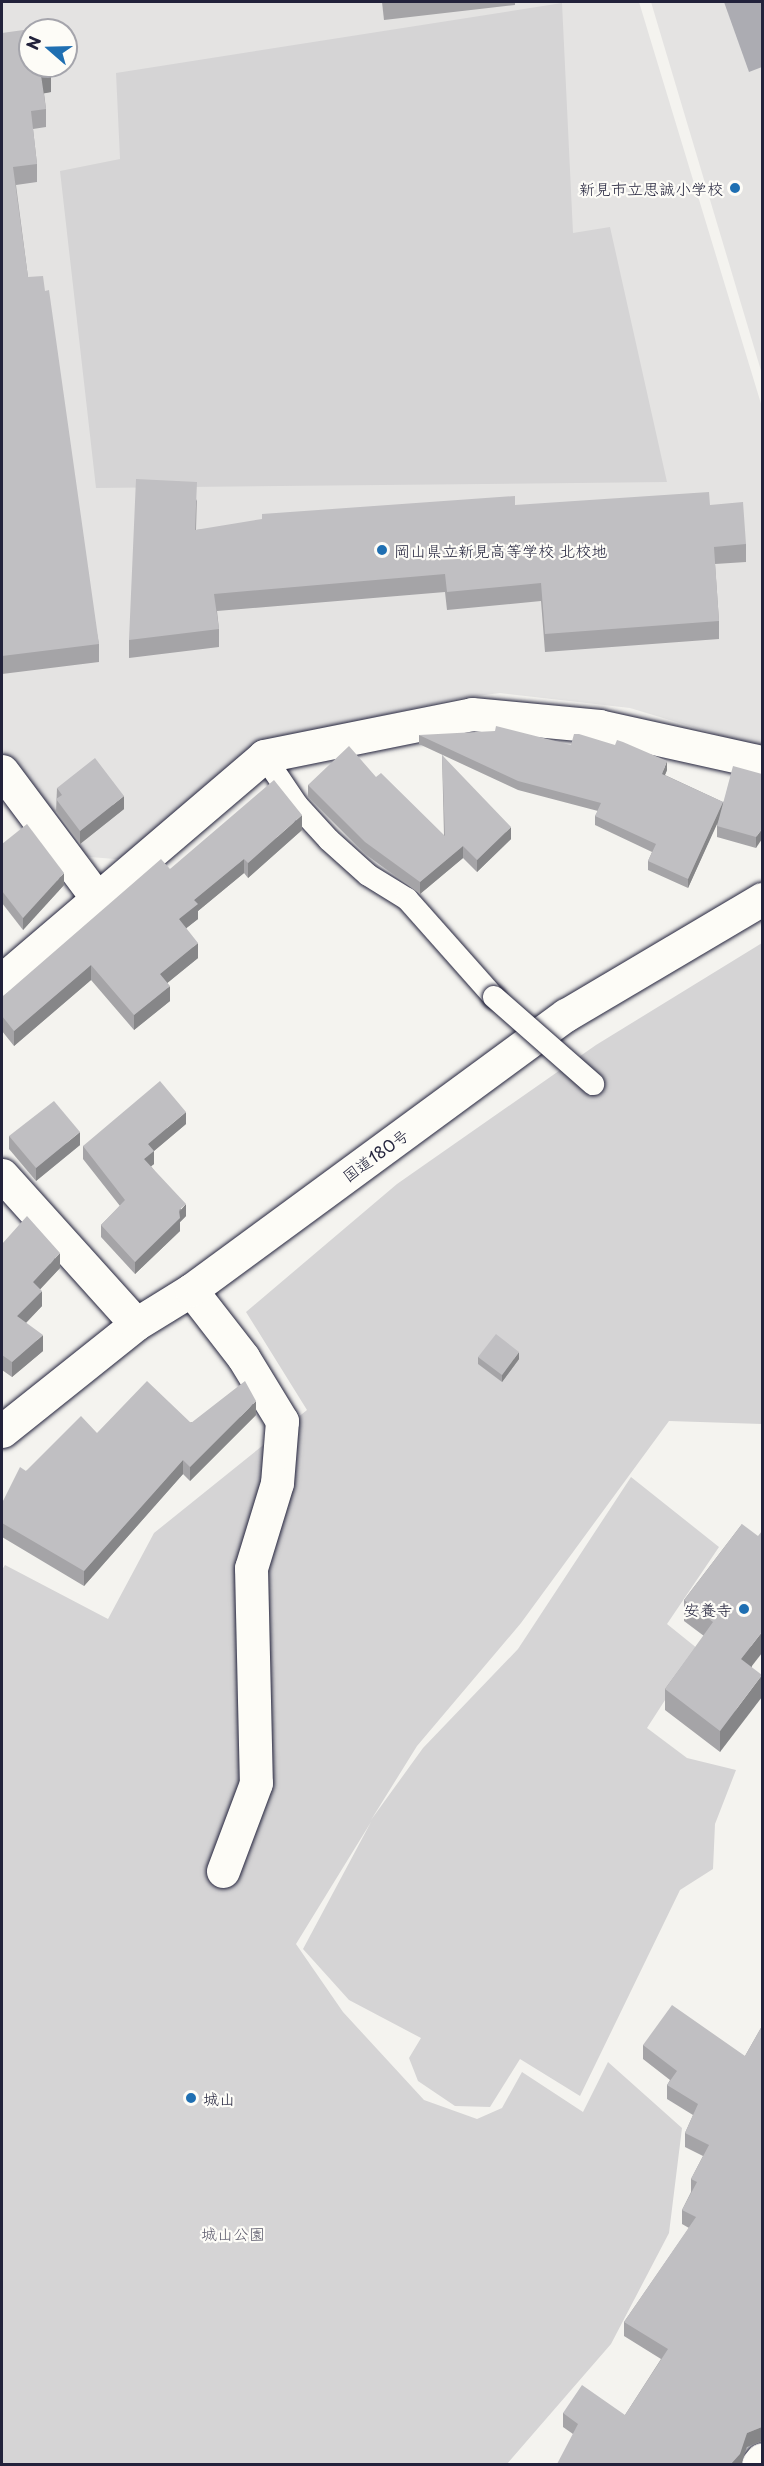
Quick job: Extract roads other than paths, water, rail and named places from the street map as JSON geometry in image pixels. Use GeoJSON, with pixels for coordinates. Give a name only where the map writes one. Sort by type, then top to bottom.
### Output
{"type":"FeatureCollection","features":[{"type":"Feature","properties":{"kind":"main road"},"geometry":{"type":"LineString","coordinates":[[2,980],[264,756],[472,714],[599,726],[762,762]]}},
{"type":"Feature","properties":{"kind":"main road"},"geometry":{"type":"LineString","coordinates":[[2,771],[97,898]]}},
{"type":"Feature","properties":{"kind":"main road","name":"国道180号"},"geometry":{"type":"LineString","coordinates":[[2,1431],[136,1324],[191,1290],[566,1015],[762,899]]}},
{"type":"Feature","properties":{"kind":"main road"},"geometry":{"type":"LineString","coordinates":[[2,1175],[136,1324]]}},
{"type":"Feature","properties":{"kind":"main road"},"geometry":{"type":"LineString","coordinates":[[191,1290],[243,1357],[282,1421],[277,1483],[252,1568],[256,1783],[223,1870]]}},
{"type":"Feature","properties":{"kind":"main road"},"geometry":{"type":"LineString","coordinates":[[758,2464],[762,2459]]}},
{"type":"Feature","properties":{"kind":"lane"},"geometry":{"type":"LineString","coordinates":[[264,756],[297,805],[329,840],[368,875],[407,899],[494,997],[593,1084]]}},
{"type":"Feature","properties":{"kind":"place","name":"新見市立思誠小学校"},"geometry":{"type":"Point","coordinates":[735,188]}},
{"type":"Feature","properties":{"kind":"place","name":"岡山県立新見高等学校 北校地"},"geometry":{"type":"Point","coordinates":[382,550]}},
{"type":"Feature","properties":{"kind":"place","name":"安養寺"},"geometry":{"type":"Point","coordinates":[744,1609]}},
{"type":"Feature","properties":{"kind":"place","name":"城山"},"geometry":{"type":"Point","coordinates":[191,2098]}},
{"type":"Feature","properties":{"kind":"park label","name":"城山公園"},"geometry":{"type":"Point","coordinates":[233,2233]}}]}
